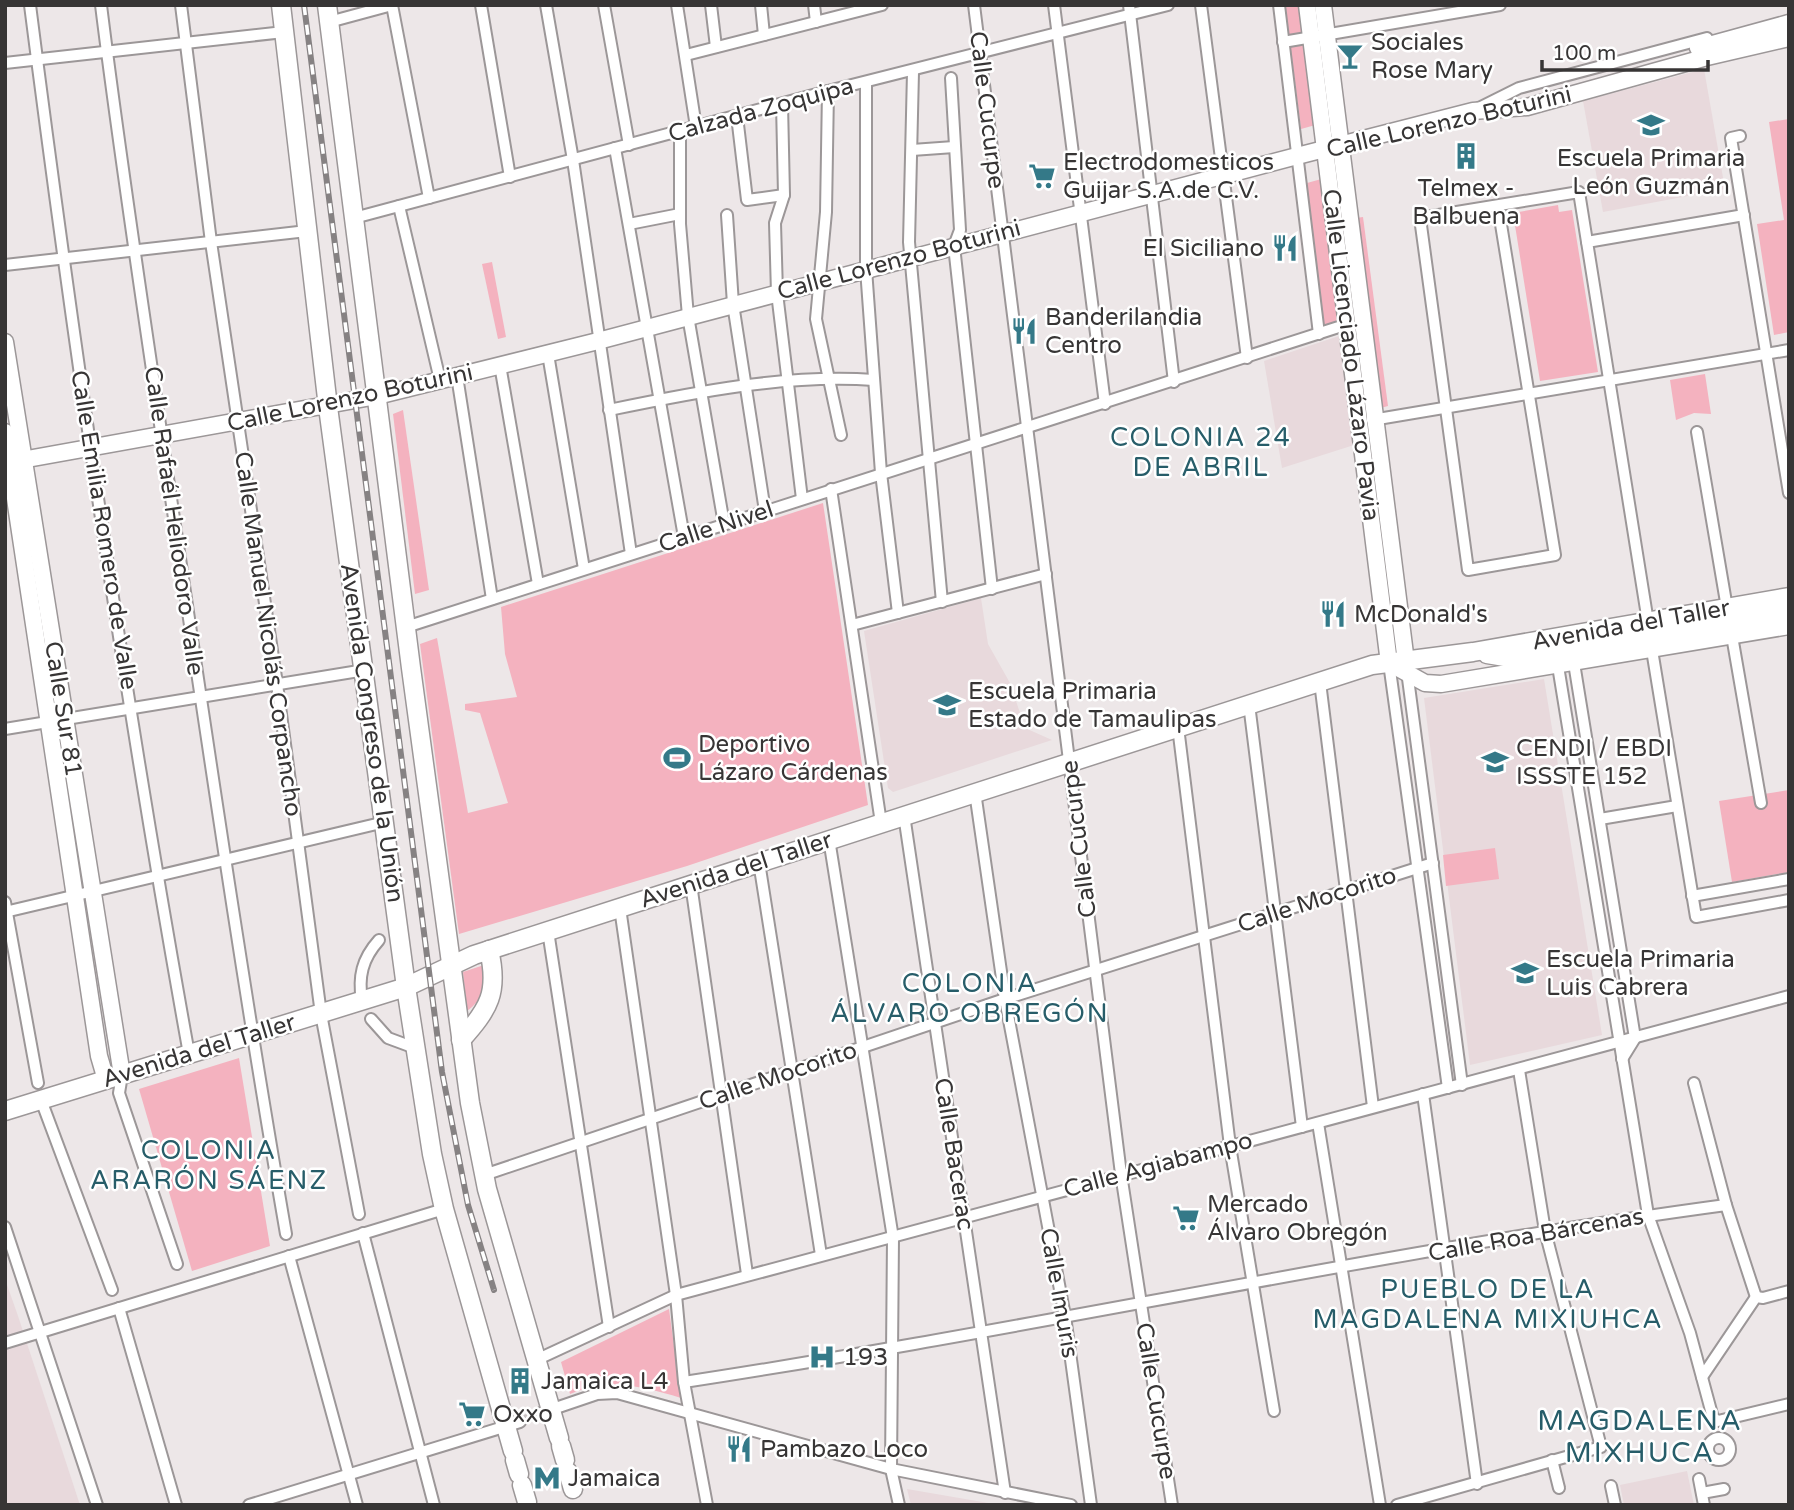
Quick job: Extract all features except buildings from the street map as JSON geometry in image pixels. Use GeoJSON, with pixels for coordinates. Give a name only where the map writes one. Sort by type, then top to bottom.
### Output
{"type":"FeatureCollection","features":[{"type":"Feature","properties":{"kind":"main road","name":"Avenida Congreso de la Unión"},"geometry":{"type":"LineString","coordinates":[[281,5],[328,407],[406,987],[432,1154],[444,1209],[513,1425],[519,1474]]}},
{"type":"Feature","properties":{"kind":"main road","name":"Avenida Congreso de la Unión"},"geometry":{"type":"LineString","coordinates":[[328,14],[461,1040],[484,1175],[536,1360],[546,1411],[569,1473]]}},
{"type":"Feature","properties":{"kind":"main road","name":"Avenida del Taller"},"geometry":{"type":"LineString","coordinates":[[5,1111],[39,1091],[116,1082],[189,1054],[406,987],[450,965],[489,950],[1320,681],[1789,597]]}},
{"type":"Feature","properties":{"kind":"main road","name":"Avenida del Taller"},"geometry":{"type":"LineString","coordinates":[[1473,652],[1517,659],[1789,612]]}},
{"type":"Feature","properties":{"kind":"main road"},"geometry":{"type":"LineString","coordinates":[[461,1040],[482,1014],[493,990],[489,950]]}},
{"type":"Feature","properties":{"kind":"street","name":"Calle Emilia Romero de Valle"},"geometry":{"type":"LineString","coordinates":[[30,5],[63,259],[131,708],[157,877],[189,1054]]}},
{"type":"Feature","properties":{"kind":"street","name":"Calle Rafaél Heliodoro Valle"},"geometry":{"type":"LineString","coordinates":[[102,5],[133,251],[199,697],[251,1035],[286,1234]]}},
{"type":"Feature","properties":{"kind":"street","name":"Calle Manuel Nicolás Corpancho"},"geometry":{"type":"LineString","coordinates":[[181,5],[211,242],[277,684],[321,1014],[359,1214]]}},
{"type":"Feature","properties":{"kind":"street"},"geometry":{"type":"LineString","coordinates":[[328,14],[392,5],[429,198]]}},
{"type":"Feature","properties":{"kind":"street"},"geometry":{"type":"LineString","coordinates":[[481,5],[510,177]]}},
{"type":"Feature","properties":{"kind":"street"},"geometry":{"type":"LineString","coordinates":[[546,5],[573,160],[631,554]]}},
{"type":"Feature","properties":{"kind":"street"},"geometry":{"type":"LineString","coordinates":[[604,5],[629,145]]}},
{"type":"Feature","properties":{"kind":"street"},"geometry":{"type":"LineString","coordinates":[[677,5],[696,127]]}},
{"type":"Feature","properties":{"kind":"street"},"geometry":{"type":"LineString","coordinates":[[711,5],[716,47]]}},
{"type":"Feature","properties":{"kind":"street"},"geometry":{"type":"LineString","coordinates":[[761,5],[764,35]]}},
{"type":"Feature","properties":{"kind":"street"},"geometry":{"type":"LineString","coordinates":[[814,5],[816,22]]}},
{"type":"Feature","properties":{"kind":"street"},"geometry":{"type":"LineString","coordinates":[[686,54],[882,5]]}},
{"type":"Feature","properties":{"kind":"street","name":"Calle Cucurpe"},"geometry":{"type":"LineString","coordinates":[[974,5],[1121,1174],[1172,1505]]}},
{"type":"Feature","properties":{"kind":"street"},"geometry":{"type":"LineString","coordinates":[[1054,5],[1105,404]]}},
{"type":"Feature","properties":{"kind":"street","name":"Calzada Zoquipa"},"geometry":{"type":"LineString","coordinates":[[354,218],[828,91],[914,72],[1130,10],[1168,5]]}},
{"type":"Feature","properties":{"kind":"street"},"geometry":{"type":"LineString","coordinates":[[1201,5],[1247,358]]}},
{"type":"Feature","properties":{"kind":"street"},"geometry":{"type":"LineString","coordinates":[[1279,5],[1319,334]]}},
{"type":"Feature","properties":{"kind":"street","name":"Calle Licenciado Lázaro Pavia"},"geometry":{"type":"LineString","coordinates":[[1307,5],[1319,36],[1333,148],[1376,419],[1401,667]]}},
{"type":"Feature","properties":{"kind":"street","name":"Calle Licenciado Lázaro Pavia"},"geometry":{"type":"LineString","coordinates":[[1319,36],[1323,5]]}},
{"type":"Feature","properties":{"kind":"street"},"geometry":{"type":"LineString","coordinates":[[1283,42],[1500,5]]}},
{"type":"Feature","properties":{"kind":"street"},"geometry":{"type":"LineString","coordinates":[[1130,10],[1174,382]]}},
{"type":"Feature","properties":{"kind":"street"},"geometry":{"type":"LineString","coordinates":[[1473,111],[1519,88],[1788,16]]}},
{"type":"Feature","properties":{"kind":"street"},"geometry":{"type":"LineString","coordinates":[[1473,111],[1789,23]]}},
{"type":"Feature","properties":{"kind":"street"},"geometry":{"type":"LineString","coordinates":[[5,62],[284,32]]}},
{"type":"Feature","properties":{"kind":"street","name":"Calle Lorenzo Boturini"},"geometry":{"type":"LineString","coordinates":[[13,461],[238,424],[377,396],[598,341],[1079,211],[1473,111],[1527,107],[1707,57],[1789,38]]}},
{"type":"Feature","properties":{"kind":"street"},"geometry":{"type":"LineString","coordinates":[[914,72],[910,257],[942,602]]}},
{"type":"Feature","properties":{"kind":"street"},"geometry":{"type":"LineString","coordinates":[[951,78],[960,230],[954,246],[992,589]]}},
{"type":"Feature","properties":{"kind":"street"},"geometry":{"type":"LineString","coordinates":[[866,83],[866,270],[881,474],[898,613]]}},
{"type":"Feature","properties":{"kind":"street"},"geometry":{"type":"LineString","coordinates":[[828,91],[826,212],[816,319],[841,435]]}},
{"type":"Feature","properties":{"kind":"street"},"geometry":{"type":"LineString","coordinates":[[782,104],[784,195],[775,223],[777,293],[802,499]]}},
{"type":"Feature","properties":{"kind":"street"},"geometry":{"type":"LineString","coordinates":[[737,116],[747,201],[784,195]]}},
{"type":"Feature","properties":{"kind":"street"},"geometry":{"type":"LineString","coordinates":[[680,131],[680,214],[688,316],[724,524]]}},
{"type":"Feature","properties":{"kind":"street"},"geometry":{"type":"LineString","coordinates":[[1740,136],[1731,138],[1789,493]]}},
{"type":"Feature","properties":{"kind":"street"},"geometry":{"type":"LineString","coordinates":[[912,150],[954,147]]}},
{"type":"Feature","properties":{"kind":"street"},"geometry":{"type":"LineString","coordinates":[[615,148],[684,537]]}},
{"type":"Feature","properties":{"kind":"street","name":"Calle Licenciado Lázaro Pavia"},"geometry":{"type":"LineString","coordinates":[[1333,148],[1359,422],[1401,667]]}},
{"type":"Feature","properties":{"kind":"street"},"geometry":{"type":"LineString","coordinates":[[1498,206],[1555,555],[1468,570],[1420,218],[1579,192],[1648,622]]}},
{"type":"Feature","properties":{"kind":"street"},"geometry":{"type":"LineString","coordinates":[[399,206],[440,380]]}},
{"type":"Feature","properties":{"kind":"street"},"geometry":{"type":"LineString","coordinates":[[629,224],[680,214]]}},
{"type":"Feature","properties":{"kind":"street"},"geometry":{"type":"LineString","coordinates":[[727,215],[733,304],[765,511]]}},
{"type":"Feature","properties":{"kind":"street"},"geometry":{"type":"LineString","coordinates":[[1587,242],[1744,215]]}},
{"type":"Feature","properties":{"kind":"street"},"geometry":{"type":"LineString","coordinates":[[5,265],[307,231]]}},
{"type":"Feature","properties":{"kind":"street","name":"Calle Nivel"},"geometry":{"type":"LineString","coordinates":[[406,627],[1348,324]]}},
{"type":"Feature","properties":{"kind":"street","name":"Calle Sur 81"},"geometry":{"type":"LineString","coordinates":[[5,342],[13,461]]}},
{"type":"Feature","properties":{"kind":"street"},"geometry":{"type":"LineString","coordinates":[[1359,422],[1789,350]]}},
{"type":"Feature","properties":{"kind":"street"},"geometry":{"type":"LineString","coordinates":[[548,354],[584,569]]}},
{"type":"Feature","properties":{"kind":"street"},"geometry":{"type":"LineString","coordinates":[[500,365],[538,584]]}},
{"type":"Feature","properties":{"kind":"street"},"geometry":{"type":"LineString","coordinates":[[457,376],[492,599]]}},
{"type":"Feature","properties":{"kind":"street"},"geometry":{"type":"LineString","coordinates":[[609,410],[787,380],[828,377],[874,380]]}},
{"type":"Feature","properties":{"kind":"street","name":"Calle Sur 81"},"geometry":{"type":"LineString","coordinates":[[5,432],[13,461],[84,893],[99,1056],[116,1082]]}},
{"type":"Feature","properties":{"kind":"street"},"geometry":{"type":"LineString","coordinates":[[1697,432],[1727,608]]}},
{"type":"Feature","properties":{"kind":"street"},"geometry":{"type":"LineString","coordinates":[[831,489],[881,823]]}},
{"type":"Feature","properties":{"kind":"street"},"geometry":{"type":"LineString","coordinates":[[852,625],[1046,574]]}},
{"type":"Feature","properties":{"kind":"street"},"geometry":{"type":"LineString","coordinates":[[1401,667],[1425,683],[1441,684],[1789,626]]}},
{"type":"Feature","properties":{"kind":"street"},"geometry":{"type":"LineString","coordinates":[[1732,636],[1761,803]]}},
{"type":"Feature","properties":{"kind":"street"},"geometry":{"type":"LineString","coordinates":[[1652,650],[1696,917],[1789,900]]}},
{"type":"Feature","properties":{"kind":"street"},"geometry":{"type":"LineString","coordinates":[[1566,664],[1600,819],[1635,1038],[1622,1059]]}},
{"type":"Feature","properties":{"kind":"street"},"geometry":{"type":"LineString","coordinates":[[1566,664],[1593,883],[1648,1215],[1679,1301],[1702,1377],[1709,1412],[1718,1421],[1721,1438]]}},
{"type":"Feature","properties":{"kind":"street"},"geometry":{"type":"LineString","coordinates":[[1401,667],[1433,863],[1462,1084]]}},
{"type":"Feature","properties":{"kind":"street"},"geometry":{"type":"LineString","coordinates":[[1401,667],[1417,868],[1448,1088]]}},
{"type":"Feature","properties":{"kind":"street"},"geometry":{"type":"LineString","coordinates":[[5,729],[365,670]]}},
{"type":"Feature","properties":{"kind":"street"},"geometry":{"type":"LineString","coordinates":[[1320,681],[1373,1107]]}},
{"type":"Feature","properties":{"kind":"street"},"geometry":{"type":"LineString","coordinates":[[1249,704],[1303,1127]]}},
{"type":"Feature","properties":{"kind":"street"},"geometry":{"type":"LineString","coordinates":[[1178,727],[1230,1146],[1274,1411]]}},
{"type":"Feature","properties":{"kind":"street","name":"Calle Imuris"},"geometry":{"type":"LineString","coordinates":[[975,792],[1005,999],[1065,1316],[1091,1505]]}},
{"type":"Feature","properties":{"kind":"street"},"geometry":{"type":"LineString","coordinates":[[1600,819],[1677,806]]}},
{"type":"Feature","properties":{"kind":"street","name":"Calle Bacerac"},"geometry":{"type":"LineString","coordinates":[[904,815],[1005,1493]]}},
{"type":"Feature","properties":{"kind":"street"},"geometry":{"type":"LineString","coordinates":[[112,1290],[39,1091],[6,909],[299,845],[385,822]]}},
{"type":"Feature","properties":{"kind":"street"},"geometry":{"type":"LineString","coordinates":[[830,839],[893,1238],[891,1469],[899,1505]]}},
{"type":"Feature","properties":{"kind":"street"},"geometry":{"type":"LineString","coordinates":[[759,862],[821,1255]]}},
{"type":"Feature","properties":{"kind":"street","name":"Calle Mocorito"},"geometry":{"type":"LineString","coordinates":[[484,1175],[1005,999],[1433,863]]}},
{"type":"Feature","properties":{"kind":"street"},"geometry":{"type":"LineString","coordinates":[[1692,896],[1789,879]]}},
{"type":"Feature","properties":{"kind":"street"},"geometry":{"type":"LineString","coordinates":[[1593,883],[1609,880]]}},
{"type":"Feature","properties":{"kind":"street"},"geometry":{"type":"LineString","coordinates":[[1773,882],[1776,902]]}},
{"type":"Feature","properties":{"kind":"street"},"geometry":{"type":"LineString","coordinates":[[691,884],[719,1095],[747,1274]]}},
{"type":"Feature","properties":{"kind":"street"},"geometry":{"type":"LineString","coordinates":[[620,908],[676,1295],[684,1382],[707,1505]]}},
{"type":"Feature","properties":{"kind":"street"},"geometry":{"type":"LineString","coordinates":[[548,931],[609,1327]]}},
{"type":"Feature","properties":{"kind":"street"},"geometry":{"type":"LineString","coordinates":[[362,1001],[359,983],[363,963],[379,940]]}},
{"type":"Feature","properties":{"kind":"street","name":"Calle Agiabampo"},"geometry":{"type":"LineString","coordinates":[[536,1360],[676,1295],[747,1274],[893,1238],[1121,1174],[1789,996]]}},
{"type":"Feature","properties":{"kind":"street"},"geometry":{"type":"LineString","coordinates":[[371,1018],[388,1038],[415,1048]]}},
{"type":"Feature","properties":{"kind":"street"},"geometry":{"type":"LineString","coordinates":[[1397,1505],[1601,1447],[1545,1231],[1519,1070]]}},
{"type":"Feature","properties":{"kind":"street"},"geometry":{"type":"LineString","coordinates":[[116,1082],[177,1264]]}},
{"type":"Feature","properties":{"kind":"street"},"geometry":{"type":"LineString","coordinates":[[1694,1083],[1726,1205],[1756,1297]]}},
{"type":"Feature","properties":{"kind":"street"},"geometry":{"type":"LineString","coordinates":[[1423,1094],[1477,1483]]}},
{"type":"Feature","properties":{"kind":"street"},"geometry":{"type":"LineString","coordinates":[[1318,1123],[1380,1505]]}},
{"type":"Feature","properties":{"kind":"street","name":"Calle Roa Bárcenas"},"geometry":{"type":"LineString","coordinates":[[684,1382],[891,1350],[1065,1316],[1545,1231],[1726,1205]]}},
{"type":"Feature","properties":{"kind":"street"},"geometry":{"type":"LineString","coordinates":[[5,1343],[444,1209]]}},
{"type":"Feature","properties":{"kind":"street"},"geometry":{"type":"LineString","coordinates":[[5,1227],[97,1505]]}},
{"type":"Feature","properties":{"kind":"street"},"geometry":{"type":"LineString","coordinates":[[363,1233],[434,1505]]}},
{"type":"Feature","properties":{"kind":"street"},"geometry":{"type":"LineString","coordinates":[[289,1256],[357,1505]]}},
{"type":"Feature","properties":{"kind":"street"},"geometry":{"type":"LineString","coordinates":[[1756,1297],[1763,1298],[1789,1291]]}},
{"type":"Feature","properties":{"kind":"street"},"geometry":{"type":"LineString","coordinates":[[1702,1377],[1756,1297]]}},
{"type":"Feature","properties":{"kind":"street"},"geometry":{"type":"LineString","coordinates":[[119,1308],[176,1505]]}},
{"type":"Feature","properties":{"kind":"street"},"geometry":{"type":"LineString","coordinates":[[546,1411],[597,1394],[617,1393],[891,1469],[1070,1505]]}},
{"type":"Feature","properties":{"kind":"street"},"geometry":{"type":"LineString","coordinates":[[1718,1421],[1789,1404]]}},
{"type":"Feature","properties":{"kind":"street"},"geometry":{"type":"LineString","coordinates":[[248,1505],[418,1451],[513,1425]]}},
{"type":"Feature","properties":{"kind":"street"},"geometry":{"type":"LineString","coordinates":[[1552,1460],[1559,1488]]}},
{"type":"Feature","properties":{"kind":"street"},"geometry":{"type":"LineString","coordinates":[[1699,1479],[1703,1499],[1724,1489]]}},
{"type":"Feature","properties":{"kind":"street"},"geometry":{"type":"LineString","coordinates":[[1611,1486],[1615,1505]]}},
{"type":"Feature","properties":{"kind":"shaded area"},"geometry":{"type":"Polygon","coordinates":[[[1285,5],[1303,5],[1319,124],[1301,129],[1285,5]]]}},
{"type":"Feature","properties":{"kind":"shaded area","name":"Escuela Primaria León Guzmán"},"geometry":{"type":"Polygon","coordinates":[[[1704,69],[1725,189],[1603,212],[1583,101],[1704,69]]]}},
{"type":"Feature","properties":{"kind":"shaded area"},"geometry":{"type":"Polygon","coordinates":[[[1789,119],[1789,332],[1774,335],[1757,224],[1784,220],[1769,122],[1789,119]]]}},
{"type":"Feature","properties":{"kind":"shaded area"},"geometry":{"type":"Polygon","coordinates":[[[1325,178],[1342,321],[1324,327],[1307,183],[1325,178]]]}},
{"type":"Feature","properties":{"kind":"shaded area"},"geometry":{"type":"Polygon","coordinates":[[[1558,205],[1559,212],[1572,210],[1598,372],[1540,381],[1513,213],[1558,205]]]}},
{"type":"Feature","properties":{"kind":"shaded area"},"geometry":{"type":"Polygon","coordinates":[[[1363,217],[1388,406],[1377,409],[1356,218],[1363,217]]]}},
{"type":"Feature","properties":{"kind":"shaded area"},"geometry":{"type":"Polygon","coordinates":[[[492,262],[506,337],[498,339],[482,264],[492,262]]]}},
{"type":"Feature","properties":{"kind":"shaded area"},"geometry":{"type":"Polygon","coordinates":[[[1339,336],[1354,445],[1282,468],[1264,361],[1339,336]]]}},
{"type":"Feature","properties":{"kind":"shaded area"},"geometry":{"type":"Polygon","coordinates":[[[1705,374],[1711,414],[1694,413],[1676,420],[1670,380],[1705,374]]]}},
{"type":"Feature","properties":{"kind":"shaded area"},"geometry":{"type":"Polygon","coordinates":[[[403,410],[429,590],[415,594],[393,414],[403,410]]]}},
{"type":"Feature","properties":{"kind":"shaded area","name":"Deportivo Lázaro Cárdenas"},"geometry":{"type":"Polygon","coordinates":[[[823,503],[868,805],[687,866],[459,934],[420,644],[437,638],[468,813],[508,803],[480,713],[465,710],[465,704],[517,697],[505,654],[501,607],[823,503]]]}},
{"type":"Feature","properties":{"kind":"shaded area","name":"Escuela Primaria Estado de Tamaulipas"},"geometry":{"type":"Polygon","coordinates":[[[981,598],[988,644],[1010,683],[1025,728],[1052,740],[893,792],[888,788],[864,631],[981,598]]]}},
{"type":"Feature","properties":{"kind":"shaded area","name":"Escuela Primaria Luis Cabrera"},"geometry":{"type":"Polygon","coordinates":[[[1544,679],[1602,1035],[1470,1065],[1424,698],[1544,679]]]}},
{"type":"Feature","properties":{"kind":"shaded area"},"geometry":{"type":"Polygon","coordinates":[[[1789,790],[1789,872],[1732,882],[1719,801],[1789,790]]]}},
{"type":"Feature","properties":{"kind":"shaded area"},"geometry":{"type":"Polygon","coordinates":[[[1495,848],[1499,879],[1446,886],[1443,855],[1495,848]]]}},
{"type":"Feature","properties":{"kind":"shaded area"},"geometry":{"type":"Polygon","coordinates":[[[487,964],[480,996],[467,1011],[463,972],[487,964]]]}},
{"type":"Feature","properties":{"kind":"shaded area"},"geometry":{"type":"Polygon","coordinates":[[[239,1058],[270,1246],[192,1271],[139,1089],[239,1058]]]}},
{"type":"Feature","properties":{"kind":"shaded area"},"geometry":{"type":"Polygon","coordinates":[[[5,1279],[18,1316],[80,1505],[5,1505],[5,1279]]]}},
{"type":"Feature","properties":{"kind":"shaded area"},"geometry":{"type":"Polygon","coordinates":[[[669,1309],[681,1398],[653,1390],[612,1385],[570,1394],[561,1362],[669,1309]]]}},
{"type":"Feature","properties":{"kind":"shaded area"},"geometry":{"type":"Polygon","coordinates":[[[1687,1471],[1694,1505],[1624,1505],[1620,1485],[1687,1471]]]}},
{"type":"Feature","properties":{"kind":"shaded area"},"geometry":{"type":"Polygon","coordinates":[[[907,1489],[1000,1505],[911,1505],[907,1489]]]}},
{"type":"Feature","properties":{"kind":"tunnel"},"geometry":{"type":"LineString","coordinates":[[520,1422],[541,1413]]}},
{"type":"Feature","properties":{"kind":"railway"},"geometry":{"type":"LineString","coordinates":[[304,5],[442,1072],[468,1205],[494,1290]]}},
{"type":"Feature","properties":{"kind":"place","name":"Sociales Rose Mary"},"geometry":{"type":"Point","coordinates":[1350,56]}},
{"type":"Feature","properties":{"kind":"place","name":"Escuela Primaria León Guzmán"},"geometry":{"type":"Point","coordinates":[1651,125]}},
{"type":"Feature","properties":{"kind":"place","name":"Telmex - Balbuena"},"geometry":{"type":"Point","coordinates":[1466,156]}},
{"type":"Feature","properties":{"kind":"place","name":"Electrodomesticos Guijar S.A.de C.V."},"geometry":{"type":"Point","coordinates":[1042,176]}},
{"type":"Feature","properties":{"kind":"place","name":"El Siciliano"},"geometry":{"type":"Point","coordinates":[1285,248]}},
{"type":"Feature","properties":{"kind":"place","name":"Banderilandia Centro"},"geometry":{"type":"Point","coordinates":[1024,331]}},
{"type":"Feature","properties":{"kind":"place","name":"McDonald's"},"geometry":{"type":"Point","coordinates":[1333,614]}},
{"type":"Feature","properties":{"kind":"place","name":"Escuela Primaria Estado de Tamaulipas"},"geometry":{"type":"Point","coordinates":[947,705]}},
{"type":"Feature","properties":{"kind":"place","name":"Deportivo Lázaro Cárdenas"},"geometry":{"type":"Point","coordinates":[677,758]}},
{"type":"Feature","properties":{"kind":"place","name":"CENDI / EBDI ISSSTE 152"},"geometry":{"type":"Point","coordinates":[1495,762]}},
{"type":"Feature","properties":{"kind":"place","name":"Escuela Primaria Luis Cabrera"},"geometry":{"type":"Point","coordinates":[1525,973]}},
{"type":"Feature","properties":{"kind":"place","name":"Mercado Álvaro Obregón"},"geometry":{"type":"Point","coordinates":[1186,1218]}},
{"type":"Feature","properties":{"kind":"place","name":"193"},"geometry":{"type":"Point","coordinates":[822,1357]}},
{"type":"Feature","properties":{"kind":"place","name":"Jamaica L4"},"geometry":{"type":"Point","coordinates":[520,1381]}},
{"type":"Feature","properties":{"kind":"place","name":"Oxxo"},"geometry":{"type":"Point","coordinates":[472,1414]}},
{"type":"Feature","properties":{"kind":"place","name":"Pambazo Loco"},"geometry":{"type":"Point","coordinates":[739,1449]}},
{"type":"Feature","properties":{"kind":"place","name":"Jamaica"},"geometry":{"type":"Point","coordinates":[547,1478]}},
{"type":"Feature","properties":{"kind":"district","name":"COLONIA 24 DE ABRIL"},"geometry":{"type":"Point","coordinates":[1201,452]}},
{"type":"Feature","properties":{"kind":"district","name":"COLONIA ÁLVARO OBREGÓN"},"geometry":{"type":"Point","coordinates":[970,998]}},
{"type":"Feature","properties":{"kind":"district","name":"COLONIA ARARÓN SÁENZ"},"geometry":{"type":"Point","coordinates":[209,1165]}},
{"type":"Feature","properties":{"kind":"district","name":"PUEBLO DE LA MAGDALENA MIXIUHCA"},"geometry":{"type":"Point","coordinates":[1488,1304]}},
{"type":"Feature","properties":{"kind":"district","name":"MAGDALENA MIXHUCA"},"geometry":{"type":"Point","coordinates":[1640,1437]}}]}
